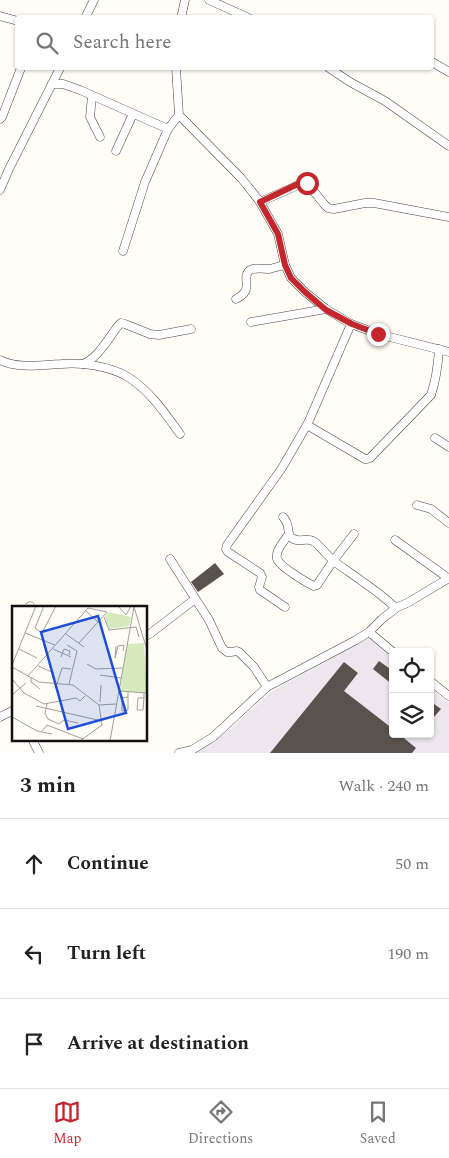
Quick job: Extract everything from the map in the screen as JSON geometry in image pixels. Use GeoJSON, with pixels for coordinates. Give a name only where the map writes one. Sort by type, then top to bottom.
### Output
{"type":"FeatureCollection","features":[{"type":"Feature","properties":{"kind":"street"},"geometry":{"type":"LineString","coordinates":[[86,15],[94,0]]}},
{"type":"Feature","properties":{"kind":"street"},"geometry":{"type":"LineString","coordinates":[[182,15],[185,0]]}},
{"type":"Feature","properties":{"kind":"street"},"geometry":{"type":"LineString","coordinates":[[208,0],[242,15]]}},
{"type":"Feature","properties":{"kind":"street"},"geometry":{"type":"LineString","coordinates":[[0,16],[15,20]]}},
{"type":"Feature","properties":{"kind":"street"},"geometry":{"type":"LineString","coordinates":[[434,63],[449,72]]}},
{"type":"Feature","properties":{"kind":"street"},"geometry":{"type":"LineString","coordinates":[[0,119],[20,70]]}},
{"type":"Feature","properties":{"kind":"street"},"geometry":{"type":"LineString","coordinates":[[0,190],[59,70]]}},
{"type":"Feature","properties":{"kind":"street"},"geometry":{"type":"LineString","coordinates":[[176,70],[179,115],[240,178],[260,202],[278,234],[285,265],[291,278],[326,310],[352,324],[378,334],[449,352]]}},
{"type":"Feature","properties":{"kind":"street"},"geometry":{"type":"LineString","coordinates":[[332,70],[385,101],[449,146]]}},
{"type":"Feature","properties":{"kind":"street"},"geometry":{"type":"LineString","coordinates":[[52,84],[67,86],[168,129]]}},
{"type":"Feature","properties":{"kind":"street"},"geometry":{"type":"LineString","coordinates":[[92,96],[90,117],[100,137]]}},
{"type":"Feature","properties":{"kind":"street"},"geometry":{"type":"LineString","coordinates":[[116,152],[133,114]]}},
{"type":"Feature","properties":{"kind":"street"},"geometry":{"type":"LineString","coordinates":[[123,251],[145,182],[168,129],[179,115]]}},
{"type":"Feature","properties":{"kind":"street"},"geometry":{"type":"LineString","coordinates":[[0,166],[9,169]]}},
{"type":"Feature","properties":{"kind":"street"},"geometry":{"type":"LineString","coordinates":[[260,202],[305,182],[328,208],[334,209],[374,203],[449,217]]}},
{"type":"Feature","properties":{"kind":"street"},"geometry":{"type":"LineString","coordinates":[[236,299],[243,296],[245,292],[248,271],[285,265]]}},
{"type":"Feature","properties":{"kind":"street"},"geometry":{"type":"LineString","coordinates":[[251,322],[326,310]]}},
{"type":"Feature","properties":{"kind":"street"},"geometry":{"type":"LineString","coordinates":[[83,364],[98,354],[121,323],[150,334],[159,335],[191,330]]}},
{"type":"Feature","properties":{"kind":"street"},"geometry":{"type":"LineString","coordinates":[[286,607],[260,590],[262,577],[260,573],[226,549],[282,468],[307,425],[352,324]]}},
{"type":"Feature","properties":{"kind":"street"},"geometry":{"type":"LineString","coordinates":[[307,425],[365,459],[370,458],[431,395],[435,382],[439,349]]}},
{"type":"Feature","properties":{"kind":"street"},"geometry":{"type":"LineString","coordinates":[[0,360],[15,365],[83,364],[100,367],[126,376],[155,400],[180,434]]}},
{"type":"Feature","properties":{"kind":"street"},"geometry":{"type":"LineString","coordinates":[[435,438],[449,447]]}},
{"type":"Feature","properties":{"kind":"street"},"geometry":{"type":"LineString","coordinates":[[416,505],[430,509],[449,523]]}},
{"type":"Feature","properties":{"kind":"street"},"geometry":{"type":"LineString","coordinates":[[282,517],[286,521],[291,538],[294,540],[311,540],[333,561],[396,608]]}},
{"type":"Feature","properties":{"kind":"street"},"geometry":{"type":"LineString","coordinates":[[289,534],[279,550],[277,559],[279,563],[293,574],[312,586],[316,585],[354,534]]}},
{"type":"Feature","properties":{"kind":"street"},"geometry":{"type":"LineString","coordinates":[[179,753],[192,750],[213,737],[267,687],[356,640],[369,632],[396,608],[417,598],[449,578],[395,540]]}},
{"type":"Feature","properties":{"kind":"street"},"geometry":{"type":"LineString","coordinates":[[170,559],[209,620],[222,648],[226,652],[239,652],[254,667],[267,687]]}},
{"type":"Feature","properties":{"kind":"street"},"geometry":{"type":"LineString","coordinates":[[148,635],[195,598]]}},
{"type":"Feature","properties":{"kind":"street"},"geometry":{"type":"LineString","coordinates":[[369,632],[389,648]]}},
{"type":"Feature","properties":{"kind":"street"},"geometry":{"type":"LineString","coordinates":[[434,684],[449,696]]}},
{"type":"Feature","properties":{"kind":"street"},"geometry":{"type":"LineString","coordinates":[[0,717],[12,711]]}},
{"type":"Feature","properties":{"kind":"street"},"geometry":{"type":"LineString","coordinates":[[32,740],[39,753]]}},
{"type":"Feature","properties":{"kind":"shaded area"},"geometry":{"type":"Polygon","coordinates":[[[368,638],[389,655],[389,738],[434,738],[434,691],[449,703],[449,753],[194,753],[229,730],[272,691],[368,638]]]}},
{"type":"Feature","properties":{"kind":"building"},"geometry":{"type":"Polygon","coordinates":[[[215,563],[224,574],[198,592],[191,582],[215,563]]]}},
{"type":"Feature","properties":{"kind":"building"},"geometry":{"type":"Polygon","coordinates":[[[379,661],[389,668],[389,682],[373,669],[379,661]]]}},
{"type":"Feature","properties":{"kind":"building"},"geometry":{"type":"Polygon","coordinates":[[[344,662],[358,673],[344,691],[389,726],[389,738],[404,738],[416,748],[412,753],[270,753],[344,662]]]}},
{"type":"Feature","properties":{"kind":"building"},"geometry":{"type":"Polygon","coordinates":[[[434,704],[441,709],[434,717],[434,704]]]}},
{"type":"Feature","properties":{"kind":"route"},"geometry":{"type":"LineString","coordinates":[[307,183],[302,182],[260,202],[278,234],[285,265],[291,278],[326,310],[352,324],[378,334]]}}]}
